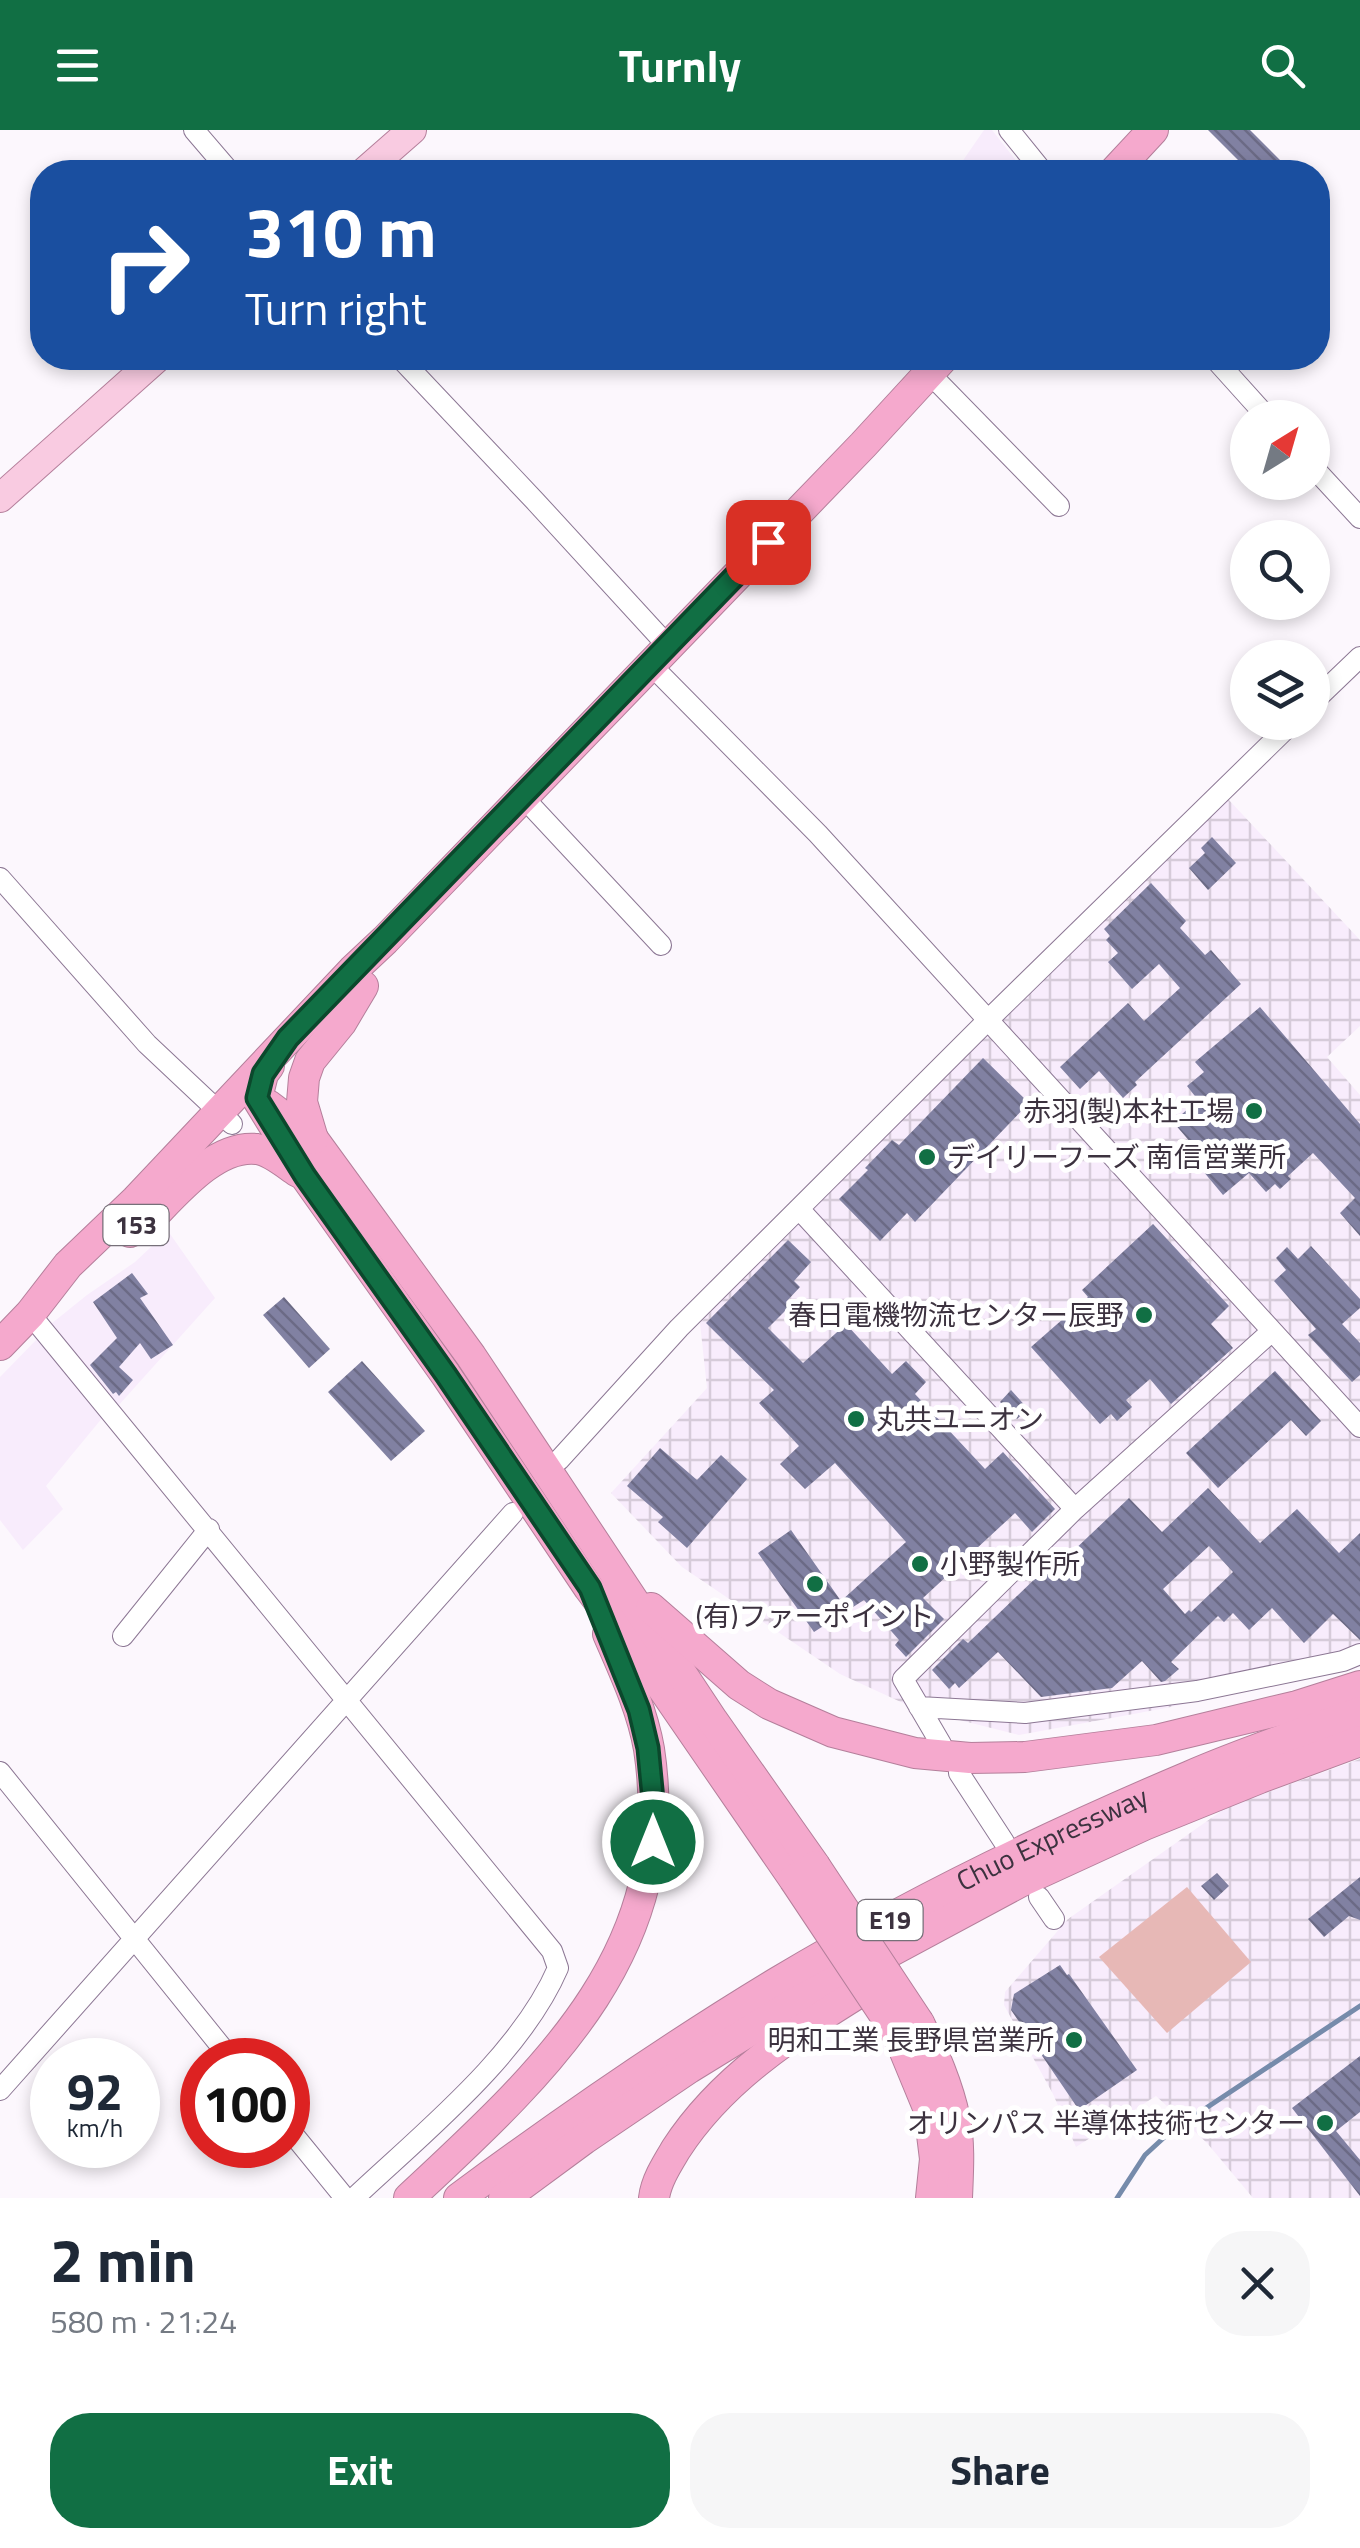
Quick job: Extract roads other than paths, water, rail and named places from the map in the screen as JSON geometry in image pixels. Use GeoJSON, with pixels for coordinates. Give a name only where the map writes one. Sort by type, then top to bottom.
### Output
{"type":"FeatureCollection","features":[{"type":"Feature","properties":{"kind":"highway"},"geometry":{"type":"LineString","coordinates":[[1125,160],[1153,130]]}},
{"type":"Feature","properties":{"kind":"highway","name":"153"},"geometry":{"type":"LineString","coordinates":[[0,1344],[30,1314],[130,1232],[288,1038],[931,370]]}},
{"type":"Feature","properties":{"kind":"highway","name":"153"},"geometry":{"type":"LineString","coordinates":[[257,1098],[362,986],[385,940]]}},
{"type":"Feature","properties":{"kind":"highway"},"geometry":{"type":"LineString","coordinates":[[313,1139],[302,1102],[304,1078],[310,1061],[341,1022],[362,986]]}},
{"type":"Feature","properties":{"kind":"highway"},"geometry":{"type":"LineString","coordinates":[[225,1119],[257,1098],[263,1074],[288,1038]]}},
{"type":"Feature","properties":{"kind":"highway"},"geometry":{"type":"LineString","coordinates":[[257,1098],[313,1139],[472,1356],[713,1721],[805,1872],[909,2029],[941,2070],[955,2120],[957,2198]]}},
{"type":"Feature","properties":{"kind":"highway"},"geometry":{"type":"LineString","coordinates":[[257,1098],[305,1176],[590,1588],[805,1872]]}},
{"type":"Feature","properties":{"kind":"highway","name":"153"},"geometry":{"type":"LineString","coordinates":[[30,1314],[68,1265],[225,1119]]}},
{"type":"Feature","properties":{"kind":"highway"},"geometry":{"type":"LineString","coordinates":[[130,1232],[143,1226],[218,1156],[260,1149],[305,1176]]}},
{"type":"Feature","properties":{"kind":"highway"},"geometry":{"type":"LineString","coordinates":[[622,1584],[739,1685],[769,1704],[833,1732],[915,1753],[970,1758],[1025,1756],[1156,1740],[1297,1706],[1360,1686]]}},
{"type":"Feature","properties":{"kind":"highway"},"geometry":{"type":"LineString","coordinates":[[409,2198],[519,2092],[576,2024],[622,1951],[637,1913],[653,1842],[648,1748],[639,1710],[590,1588]]}},
{"type":"Feature","properties":{"kind":"highway","name":"Chuo Expressway"},"geometry":{"type":"LineString","coordinates":[[458,2198],[674,2046],[780,1980],[870,1931],[1143,1796],[1360,1712]]}},
{"type":"Feature","properties":{"kind":"highway","name":"Chuo Expressway"},"geometry":{"type":"LineString","coordinates":[[504,2198],[688,2068],[793,2004],[1020,1882],[1260,1778],[1360,1741]]}},
{"type":"Feature","properties":{"kind":"highway"},"geometry":{"type":"LineString","coordinates":[[654,2198],[670,2158],[691,2126],[732,2080],[782,2042],[931,1946],[1014,1900],[1070,1858]]}},
{"type":"Feature","properties":{"kind":"highway"},"geometry":{"type":"LineString","coordinates":[[909,2029],[929,2110],[935,2159],[931,2198]]}},
{"type":"Feature","properties":{"kind":"main road"},"geometry":{"type":"LineString","coordinates":[[378,160],[412,130]]}},
{"type":"Feature","properties":{"kind":"main road"},"geometry":{"type":"LineString","coordinates":[[0,498],[144,370]]}},
{"type":"Feature","properties":{"kind":"street"},"geometry":{"type":"LineString","coordinates":[[194,130],[220,160]]}},
{"type":"Feature","properties":{"kind":"street"},"geometry":{"type":"LineString","coordinates":[[1009,130],[1033,160]]}},
{"type":"Feature","properties":{"kind":"street"},"geometry":{"type":"LineString","coordinates":[[411,370],[535,500],[658,655],[818,834],[1360,1427]]}},
{"type":"Feature","properties":{"kind":"street"},"geometry":{"type":"LineString","coordinates":[[940,370],[1059,506]]}},
{"type":"Feature","properties":{"kind":"street"},"geometry":{"type":"LineString","coordinates":[[1225,370],[1252,400]]}},
{"type":"Feature","properties":{"kind":"street"},"geometry":{"type":"LineString","coordinates":[[1330,486],[1360,518]]}},
{"type":"Feature","properties":{"kind":"street"},"geometry":{"type":"LineString","coordinates":[[1330,686],[1360,657]]}},
{"type":"Feature","properties":{"kind":"street"},"geometry":{"type":"LineString","coordinates":[[559,1460],[679,1328],[1275,740]]}},
{"type":"Feature","properties":{"kind":"street"},"geometry":{"type":"LineString","coordinates":[[522,796],[661,944]]}},
{"type":"Feature","properties":{"kind":"street"},"geometry":{"type":"LineString","coordinates":[[0,878],[147,1044],[225,1119]]}},
{"type":"Feature","properties":{"kind":"street"},"geometry":{"type":"LineString","coordinates":[[800,1210],[1075,1509]]}},
{"type":"Feature","properties":{"kind":"street"},"geometry":{"type":"LineString","coordinates":[[30,1314],[552,1951],[558,1968],[551,1984],[504,2050],[466,2093],[354,2198]]}},
{"type":"Feature","properties":{"kind":"street"},"geometry":{"type":"LineString","coordinates":[[941,1744],[902,1679],[1075,1509],[1272,1331]]}},
{"type":"Feature","properties":{"kind":"street"},"geometry":{"type":"LineString","coordinates":[[0,2090],[513,1512]]}},
{"type":"Feature","properties":{"kind":"street"},"geometry":{"type":"LineString","coordinates":[[124,1636],[209,1530]]}},
{"type":"Feature","properties":{"kind":"street"},"geometry":{"type":"LineString","coordinates":[[919,1707],[1025,1713],[1198,1691],[1360,1654]]}},
{"type":"Feature","properties":{"kind":"street"},"geometry":{"type":"LineString","coordinates":[[0,1772],[214,2038]]}},
{"type":"Feature","properties":{"kind":"street"},"geometry":{"type":"LineString","coordinates":[[958,1773],[1004,1842]]}},
{"type":"Feature","properties":{"kind":"street"},"geometry":{"type":"LineString","coordinates":[[1040,1897],[1054,1918]]}},
{"type":"Feature","properties":{"kind":"street"},"geometry":{"type":"LineString","coordinates":[[310,2155],[345,2198]]}},
{"type":"Feature","properties":{"kind":"waterway"},"geometry":{"type":"LineString","coordinates":[[1117,2198],[1145,2155],[1170,2132],[1360,2006]]}},
{"type":"Feature","properties":{"kind":"place","name":"赤羽(製)本社工場"},"geometry":{"type":"Point","coordinates":[1254,1111]}},
{"type":"Feature","properties":{"kind":"place","name":"デイリーフーズ 南信営業所"},"geometry":{"type":"Point","coordinates":[927,1157]}},
{"type":"Feature","properties":{"kind":"place","name":"春日電機物流センター辰野"},"geometry":{"type":"Point","coordinates":[1144,1315]}},
{"type":"Feature","properties":{"kind":"place","name":"丸共ユニオン"},"geometry":{"type":"Point","coordinates":[856,1419]}},
{"type":"Feature","properties":{"kind":"place","name":"小野製作所"},"geometry":{"type":"Point","coordinates":[920,1564]}},
{"type":"Feature","properties":{"kind":"place","name":"(有)ファーポイント"},"geometry":{"type":"Point","coordinates":[815,1584]}},
{"type":"Feature","properties":{"kind":"place","name":"明和工業 長野県営業所"},"geometry":{"type":"Point","coordinates":[1074,2040]}},
{"type":"Feature","properties":{"kind":"place","name":"オリンパス 半導体技術センター"},"geometry":{"type":"Point","coordinates":[1325,2123]}}]}
